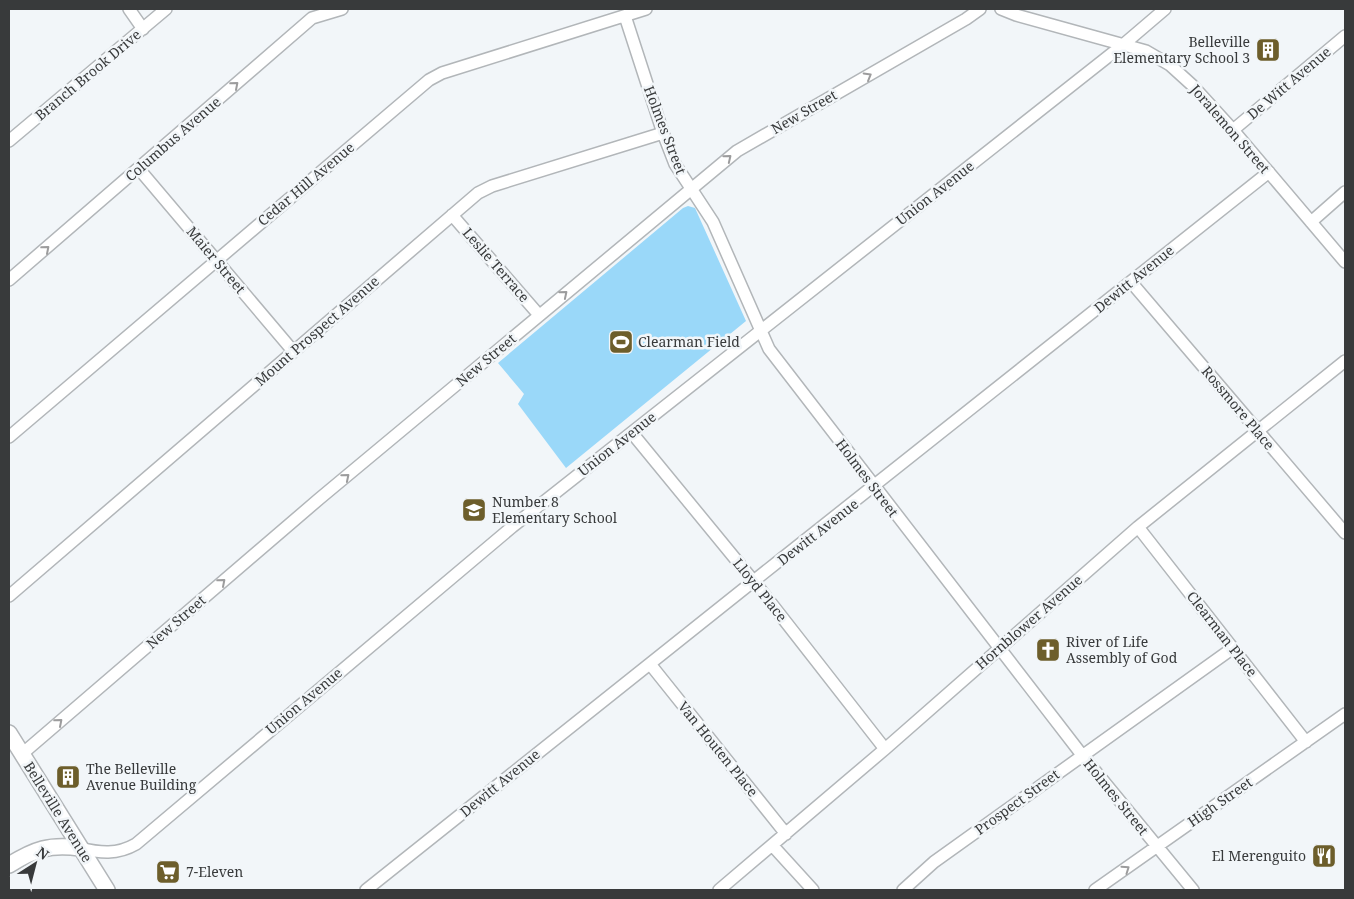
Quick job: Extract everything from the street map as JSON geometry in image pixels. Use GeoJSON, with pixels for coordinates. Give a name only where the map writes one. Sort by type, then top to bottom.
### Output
{"type":"FeatureCollection","features":[{"type":"Feature","properties":{"kind":"main road","name":"Belleville Avenue"},"geometry":{"type":"LineString","coordinates":[[9,733],[107,890]]}},
{"type":"Feature","properties":{"kind":"main road","name":"Union Avenue"},"geometry":{"type":"LineString","coordinates":[[9,865],[25,855],[45,848],[63,846],[80,848]]}},
{"type":"Feature","properties":{"kind":"street"},"geometry":{"type":"LineString","coordinates":[[129,9],[143,29]]}},
{"type":"Feature","properties":{"kind":"street","name":"Branch Brook Drive"},"geometry":{"type":"LineString","coordinates":[[9,141],[166,9]]}},
{"type":"Feature","properties":{"kind":"street","name":"Columbus Avenue"},"geometry":{"type":"LineString","coordinates":[[9,280],[139,169],[308,13],[342,9]]}},
{"type":"Feature","properties":{"kind":"street","name":"Cedar Hill Avenue"},"geometry":{"type":"LineString","coordinates":[[9,437],[429,80],[442,73],[646,9]]}},
{"type":"Feature","properties":{"kind":"street","name":"New Street"},"geometry":{"type":"LineString","coordinates":[[22,754],[319,499],[737,151],[966,19],[980,9]]}},
{"type":"Feature","properties":{"kind":"street","name":"Joralemon Street"},"geometry":{"type":"LineString","coordinates":[[1001,9],[1016,15],[1146,51],[1170,65],[1182,74],[1233,130],[1345,262]]}},
{"type":"Feature","properties":{"kind":"street","name":"Union Avenue"},"geometry":{"type":"LineString","coordinates":[[80,848],[101,853],[112,853],[136,844],[512,527],[1124,44],[1165,9]]}},
{"type":"Feature","properties":{"kind":"street","name":"Holmes Street"},"geometry":{"type":"LineString","coordinates":[[625,16],[675,164],[713,222],[769,349],[1082,755],[1193,890]]}},
{"type":"Feature","properties":{"kind":"street","name":"De Witt Avenue"},"geometry":{"type":"LineString","coordinates":[[1233,130],[1345,36]]}},
{"type":"Feature","properties":{"kind":"street","name":"Mount Prospect Avenue"},"geometry":{"type":"LineString","coordinates":[[9,596],[478,193],[492,186],[663,133]]}},
{"type":"Feature","properties":{"kind":"street","name":"Maier Street"},"geometry":{"type":"LineString","coordinates":[[139,169],[293,351]]}},
{"type":"Feature","properties":{"kind":"street","name":"Dewitt Avenue"},"geometry":{"type":"LineString","coordinates":[[366,890],[1269,172]]}},
{"type":"Feature","properties":{"kind":"street"},"geometry":{"type":"LineString","coordinates":[[1311,222],[1345,192]]}},
{"type":"Feature","properties":{"kind":"street","name":"Leslie Terrace"},"geometry":{"type":"LineString","coordinates":[[452,215],[539,316]]}},
{"type":"Feature","properties":{"kind":"street","name":"Rossmore Place"},"geometry":{"type":"LineString","coordinates":[[1131,282],[1345,533]]}},
{"type":"Feature","properties":{"kind":"street","name":"Hornblower Avenue"},"geometry":{"type":"LineString","coordinates":[[719,890],[885,749],[1138,526],[1345,361]]}},
{"type":"Feature","properties":{"kind":"street","name":"Lloyd Place"},"geometry":{"type":"LineString","coordinates":[[632,433],[754,582],[885,749]]}},
{"type":"Feature","properties":{"kind":"street","name":"Clearman Place"},"geometry":{"type":"LineString","coordinates":[[1138,526],[1306,742]]}},
{"type":"Feature","properties":{"kind":"street","name":"Prospect Street"},"geometry":{"type":"LineString","coordinates":[[903,890],[934,862],[1234,648]]}},
{"type":"Feature","properties":{"kind":"street","name":"Van Houten Place"},"geometry":{"type":"LineString","coordinates":[[650,664],[786,834]]}},
{"type":"Feature","properties":{"kind":"street","name":"High Street"},"geometry":{"type":"LineString","coordinates":[[1095,890],[1345,714]]}},
{"type":"Feature","properties":{"kind":"street"},"geometry":{"type":"LineString","coordinates":[[772,846],[813,890]]}},
{"type":"Feature","properties":{"kind":"shaded area","name":"Clearman Field"},"geometry":{"type":"Polygon","coordinates":[[[688,206],[695,208],[746,321],[566,468],[518,404],[524,394],[498,363],[683,208],[688,206]]]}},
{"type":"Feature","properties":{"kind":"place","name":"Belleville Elementary School 3"},"geometry":{"type":"Point","coordinates":[1268,50]}},
{"type":"Feature","properties":{"kind":"place","name":"Clearman Field"},"geometry":{"type":"Point","coordinates":[621,342]}},
{"type":"Feature","properties":{"kind":"place","name":"Number 8 Elementary School"},"geometry":{"type":"Point","coordinates":[474,510]}},
{"type":"Feature","properties":{"kind":"place","name":"River of Life Assembly of God"},"geometry":{"type":"Point","coordinates":[1048,650]}},
{"type":"Feature","properties":{"kind":"place","name":"The Belleville Avenue Building"},"geometry":{"type":"Point","coordinates":[68,777]}},
{"type":"Feature","properties":{"kind":"place","name":"El Merenguito"},"geometry":{"type":"Point","coordinates":[1324,856]}},
{"type":"Feature","properties":{"kind":"place","name":"7-Eleven"},"geometry":{"type":"Point","coordinates":[168,872]}}]}
